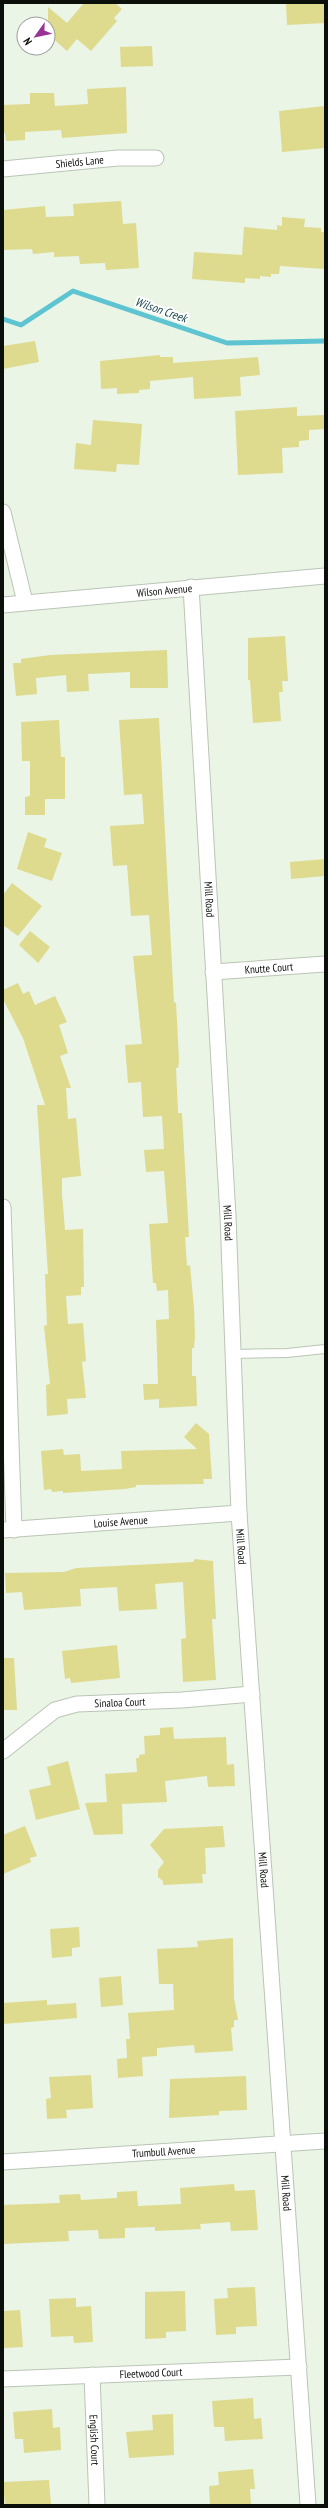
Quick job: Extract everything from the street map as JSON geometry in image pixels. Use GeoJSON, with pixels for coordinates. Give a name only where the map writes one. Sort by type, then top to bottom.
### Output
{"type":"FeatureCollection","features":[{"type":"Feature","properties":{"kind":"street","name":"Shields Lane"},"geometry":{"type":"LineString","coordinates":[[3,169],[118,158],[156,158]]}},
{"type":"Feature","properties":{"kind":"street"},"geometry":{"type":"LineString","coordinates":[[3,512],[25,602]]}},
{"type":"Feature","properties":{"kind":"street","name":"Wilson Avenue"},"geometry":{"type":"LineString","coordinates":[[3,605],[325,576]]}},
{"type":"Feature","properties":{"kind":"street","name":"Mill Road"},"geometry":{"type":"LineString","coordinates":[[191,587],[228,1216],[238,1513],[284,2144],[308,2505]]}},
{"type":"Feature","properties":{"kind":"street","name":"Knutte Court"},"geometry":{"type":"LineString","coordinates":[[213,972],[325,964]]}},
{"type":"Feature","properties":{"kind":"street"},"geometry":{"type":"LineString","coordinates":[[3,1207],[8,1530]]}},
{"type":"Feature","properties":{"kind":"street","name":"Louise Avenue"},"geometry":{"type":"LineString","coordinates":[[8,1530],[238,1513]]}},
{"type":"Feature","properties":{"kind":"street","name":"Sinaloa Court"},"geometry":{"type":"LineString","coordinates":[[3,1750],[55,1710],[77,1704],[182,1700],[252,1694]]}},
{"type":"Feature","properties":{"kind":"street","name":"Trumbull Avenue"},"geometry":{"type":"LineString","coordinates":[[3,2162],[325,2141]]}},
{"type":"Feature","properties":{"kind":"street","name":"Fleetwood Court"},"geometry":{"type":"LineString","coordinates":[[3,2379],[299,2367]]}},
{"type":"Feature","properties":{"kind":"street","name":"English Court"},"geometry":{"type":"LineString","coordinates":[[92,2375],[98,2505]]}},
{"type":"Feature","properties":{"kind":"lane"},"geometry":{"type":"LineString","coordinates":[[233,1354],[287,1353],[325,1349]]}},
{"type":"Feature","properties":{"kind":"building"},"geometry":{"type":"Polygon","coordinates":[[[84,3],[115,3],[122,9],[114,18],[117,21],[91,51],[77,39],[67,51],[56,41],[56,16],[48,16],[48,7],[67,23],[84,3]]]}},
{"type":"Feature","properties":{"kind":"building"},"geometry":{"type":"Polygon","coordinates":[[[286,3],[325,3],[325,23],[287,25],[286,3]]]}},
{"type":"Feature","properties":{"kind":"building"},"geometry":{"type":"Polygon","coordinates":[[[152,46],[153,66],[121,67],[120,47],[152,46]]]}},
{"type":"Feature","properties":{"kind":"building"},"geometry":{"type":"Polygon","coordinates":[[[126,87],[127,133],[62,138],[61,130],[25,132],[25,140],[6,141],[5,133],[3,133],[3,105],[30,104],[30,93],[54,93],[55,106],[88,104],[87,89],[126,87]]]}},
{"type":"Feature","properties":{"kind":"building"},"geometry":{"type":"Polygon","coordinates":[[[325,106],[325,148],[282,152],[279,111],[325,106]]]}},
{"type":"Feature","properties":{"kind":"building"},"geometry":{"type":"Polygon","coordinates":[[[121,201],[123,224],[136,223],[139,268],[106,270],[105,263],[80,264],[79,256],[54,257],[54,252],[33,254],[32,249],[3,250],[3,210],[45,206],[46,217],[74,216],[73,204],[121,201]]]}},
{"type":"Feature","properties":{"kind":"building"},"geometry":{"type":"Polygon","coordinates":[[[282,217],[305,219],[304,227],[321,228],[321,232],[325,232],[325,269],[280,266],[279,274],[271,274],[271,277],[260,276],[260,279],[245,278],[245,283],[192,279],[194,252],[242,255],[244,227],[277,230],[277,225],[282,226],[282,217]]]}},
{"type":"Feature","properties":{"kind":"building"},"geometry":{"type":"Polygon","coordinates":[[[35,341],[39,362],[3,369],[3,346],[35,341]]]}},
{"type":"Feature","properties":{"kind":"building"},"geometry":{"type":"Polygon","coordinates":[[[160,355],[160,357],[173,357],[173,363],[258,357],[260,375],[240,377],[241,396],[194,399],[193,377],[150,381],[150,389],[139,390],[139,393],[117,394],[117,388],[101,389],[100,361],[160,355]]]}},
{"type":"Feature","properties":{"kind":"building"},"geometry":{"type":"Polygon","coordinates":[[[297,407],[297,416],[325,415],[325,429],[309,430],[309,440],[299,441],[299,447],[282,448],[283,473],[238,475],[235,411],[297,407]]]}},
{"type":"Feature","properties":{"kind":"building"},"geometry":{"type":"Polygon","coordinates":[[[93,420],[142,424],[139,465],[117,464],[116,472],[74,469],[76,443],[91,445],[93,420]]]}},
{"type":"Feature","properties":{"kind":"building"},"geometry":{"type":"Polygon","coordinates":[[[285,636],[288,681],[282,681],[283,692],[279,692],[281,721],[253,723],[250,680],[248,680],[248,638],[285,636]]]}},
{"type":"Feature","properties":{"kind":"building"},"geometry":{"type":"Polygon","coordinates":[[[167,650],[168,688],[130,688],[130,672],[88,674],[89,691],[67,692],[66,675],[36,678],[37,694],[16,696],[13,663],[21,663],[21,659],[50,655],[167,650]]]}},
{"type":"Feature","properties":{"kind":"building"},"geometry":{"type":"Polygon","coordinates":[[[159,718],[174,1003],[176,1002],[179,1061],[178,1068],[176,1068],[178,1113],[182,1113],[189,1237],[185,1237],[187,1266],[190,1265],[194,1308],[195,1336],[194,1348],[192,1348],[192,1376],[196,1376],[197,1406],[159,1408],[159,1399],[144,1400],[143,1384],[158,1384],[156,1320],[169,1319],[168,1290],[157,1291],[156,1283],[153,1283],[149,1224],[168,1223],[164,1171],[146,1172],[144,1150],[164,1149],[162,1116],[143,1117],[141,1082],[128,1083],[125,1045],[142,1044],[133,956],[152,955],[149,915],[131,916],[127,865],[113,866],[110,826],[144,824],[142,794],[124,795],[119,720],[159,718]]]}},
{"type":"Feature","properties":{"kind":"building"},"geometry":{"type":"Polygon","coordinates":[[[59,720],[61,757],[65,757],[65,799],[45,799],[45,815],[25,815],[25,797],[30,796],[30,761],[22,761],[21,722],[59,720]]]}},
{"type":"Feature","properties":{"kind":"building"},"geometry":{"type":"Polygon","coordinates":[[[28,832],[47,839],[44,847],[62,853],[52,881],[17,869],[28,832]]]}},
{"type":"Feature","properties":{"kind":"building"},"geometry":{"type":"Polygon","coordinates":[[[325,859],[325,876],[291,879],[290,862],[325,859]]]}},
{"type":"Feature","properties":{"kind":"building"},"geometry":{"type":"Polygon","coordinates":[[[12,883],[42,906],[18,936],[3,925],[3,895],[12,883]]]}},
{"type":"Feature","properties":{"kind":"building"},"geometry":{"type":"Polygon","coordinates":[[[30,931],[50,947],[38,963],[19,945],[30,931]]]}},
{"type":"Feature","properties":{"kind":"building"},"geometry":{"type":"Polygon","coordinates":[[[18,983],[23,994],[29,991],[35,1005],[55,996],[67,1022],[59,1025],[68,1053],[60,1056],[71,1088],[66,1088],[68,1119],[76,1118],[81,1176],[62,1178],[62,1194],[65,1230],[83,1229],[84,1287],[81,1287],[81,1295],[66,1296],[68,1324],[83,1323],[86,1361],[82,1362],[86,1398],[67,1399],[68,1414],[47,1416],[46,1385],[50,1384],[44,1326],[47,1325],[45,1274],[48,1274],[37,1105],[45,1105],[23,1038],[3,999],[3,990],[18,983]]]}},
{"type":"Feature","properties":{"kind":"building"},"geometry":{"type":"Polygon","coordinates":[[[196,1423],[209,1434],[212,1479],[203,1479],[204,1484],[136,1485],[136,1487],[125,1489],[63,1493],[63,1491],[52,1492],[51,1489],[44,1490],[41,1451],[63,1449],[64,1455],[80,1454],[81,1471],[122,1469],[121,1451],[197,1449],[184,1437],[196,1423]]]}},
{"type":"Feature","properties":{"kind":"building"},"geometry":{"type":"Polygon","coordinates":[[[195,1559],[213,1561],[216,1619],[212,1619],[216,1680],[183,1682],[181,1639],[186,1638],[183,1582],[155,1584],[157,1609],[119,1611],[117,1587],[80,1589],[81,1606],[24,1610],[22,1592],[6,1593],[5,1573],[64,1572],[76,1568],[193,1562],[195,1559]]]}},
{"type":"Feature","properties":{"kind":"building"},"geometry":{"type":"Polygon","coordinates":[[[117,1645],[120,1678],[71,1683],[70,1678],[65,1679],[62,1651],[117,1645]]]}},
{"type":"Feature","properties":{"kind":"building"},"geometry":{"type":"Polygon","coordinates":[[[3,1658],[14,1658],[17,1710],[3,1710],[3,1658]]]}},
{"type":"Feature","properties":{"kind":"building"},"geometry":{"type":"Polygon","coordinates":[[[173,1727],[174,1739],[226,1737],[227,1765],[234,1764],[235,1786],[208,1787],[207,1776],[165,1781],[167,1802],[122,1804],[123,1834],[94,1835],[85,1803],[107,1802],[105,1774],[137,1772],[136,1758],[139,1758],[139,1755],[145,1754],[144,1736],[160,1735],[160,1728],[173,1727]]]}},
{"type":"Feature","properties":{"kind":"building"},"geometry":{"type":"Polygon","coordinates":[[[68,1761],[80,1809],[36,1820],[29,1790],[51,1785],[47,1767],[68,1761]]]}},
{"type":"Feature","properties":{"kind":"building"},"geometry":{"type":"Polygon","coordinates":[[[25,1826],[37,1856],[30,1858],[31,1862],[3,1874],[3,1835],[25,1826]]]}},
{"type":"Feature","properties":{"kind":"building"},"geometry":{"type":"Polygon","coordinates":[[[223,1826],[225,1847],[205,1848],[206,1874],[202,1874],[203,1883],[163,1885],[163,1881],[158,1877],[158,1870],[164,1862],[150,1845],[164,1829],[223,1826]]]}},
{"type":"Feature","properties":{"kind":"building"},"geometry":{"type":"Polygon","coordinates":[[[79,1927],[80,1947],[72,1948],[72,1956],[52,1958],[50,1929],[79,1927]]]}},
{"type":"Feature","properties":{"kind":"building"},"geometry":{"type":"Polygon","coordinates":[[[233,1938],[234,1998],[238,2020],[234,2020],[234,2027],[231,2028],[233,2051],[195,2053],[194,2045],[157,2048],[157,2056],[142,2057],[143,2076],[118,2078],[117,2059],[127,2058],[126,2039],[130,2039],[128,2013],[174,2010],[173,1984],[159,1984],[157,1949],[198,1947],[197,1941],[233,1938]]]}},
{"type":"Feature","properties":{"kind":"building"},"geometry":{"type":"Polygon","coordinates":[[[121,1976],[123,2005],[101,2007],[99,1978],[121,1976]]]}},
{"type":"Feature","properties":{"kind":"building"},"geometry":{"type":"Polygon","coordinates":[[[47,2000],[47,2005],[76,2003],[77,2018],[3,2024],[3,2003],[47,2000]]]}},
{"type":"Feature","properties":{"kind":"building"},"geometry":{"type":"Polygon","coordinates":[[[91,2075],[93,2108],[66,2110],[67,2118],[47,2119],[46,2099],[51,2098],[49,2077],[91,2075]]]}},
{"type":"Feature","properties":{"kind":"building"},"geometry":{"type":"Polygon","coordinates":[[[246,2076],[247,2110],[219,2111],[219,2115],[169,2118],[170,2079],[246,2076]]]}},
{"type":"Feature","properties":{"kind":"building"},"geometry":{"type":"Polygon","coordinates":[[[234,2184],[235,2191],[255,2190],[258,2230],[231,2231],[230,2222],[200,2224],[201,2229],[155,2231],[155,2227],[125,2228],[125,2238],[99,2239],[98,2230],[68,2231],[69,2241],[3,2244],[3,2205],[60,2203],[59,2195],[80,2194],[81,2200],[117,2198],[117,2192],[137,2191],[138,2206],[181,2204],[180,2188],[234,2184]]]}},
{"type":"Feature","properties":{"kind":"building"},"geometry":{"type":"Polygon","coordinates":[[[255,2287],[257,2326],[236,2327],[236,2334],[216,2335],[214,2299],[228,2298],[227,2288],[255,2287]]]}},
{"type":"Feature","properties":{"kind":"building"},"geometry":{"type":"Polygon","coordinates":[[[185,2291],[186,2331],[166,2332],[166,2338],[145,2339],[145,2292],[185,2291]]]}},
{"type":"Feature","properties":{"kind":"building"},"geometry":{"type":"Polygon","coordinates":[[[76,2298],[76,2307],[91,2306],[93,2342],[74,2343],[73,2336],[51,2337],[49,2299],[76,2298]]]}},
{"type":"Feature","properties":{"kind":"building"},"geometry":{"type":"Polygon","coordinates":[[[20,2310],[23,2347],[3,2348],[3,2311],[20,2310]]]}},
{"type":"Feature","properties":{"kind":"building"},"geometry":{"type":"Polygon","coordinates":[[[253,2398],[254,2419],[261,2418],[263,2439],[225,2441],[224,2427],[214,2427],[212,2401],[253,2398]]]}},
{"type":"Feature","properties":{"kind":"building"},"geometry":{"type":"Polygon","coordinates":[[[52,2409],[53,2428],[60,2427],[61,2450],[24,2453],[23,2439],[15,2439],[13,2412],[52,2409]]]}},
{"type":"Feature","properties":{"kind":"building"},"geometry":{"type":"Polygon","coordinates":[[[173,2414],[174,2455],[129,2458],[126,2432],[153,2430],[152,2415],[173,2414]]]}},
{"type":"Feature","properties":{"kind":"building"},"geometry":{"type":"Polygon","coordinates":[[[253,2469],[255,2489],[250,2489],[251,2505],[210,2505],[209,2486],[219,2485],[218,2472],[253,2469]]]}},
{"type":"Feature","properties":{"kind":"building"},"geometry":{"type":"Polygon","coordinates":[[[49,2480],[51,2505],[5,2505],[3,2482],[49,2480]]]}},
{"type":"Feature","properties":{"kind":"waterway","name":"Wilson Creek"},"geometry":{"type":"LineString","coordinates":[[3,319],[21,325],[73,291],[227,343],[325,341]]}}]}
